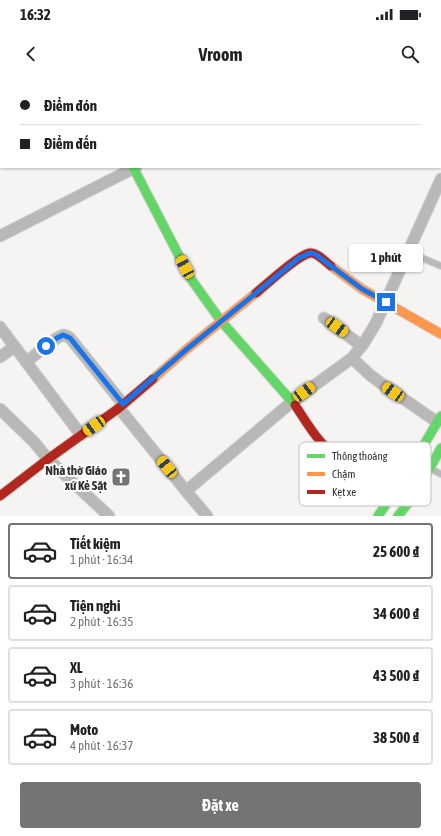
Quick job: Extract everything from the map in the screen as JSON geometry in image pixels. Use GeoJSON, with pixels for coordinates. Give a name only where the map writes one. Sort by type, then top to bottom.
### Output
{"type":"FeatureCollection","features":[{"type":"Feature","properties":{"kind":"street"},"geometry":{"type":"LineString","coordinates":[[0,236],[132,168]]}},
{"type":"Feature","properties":{"kind":"street"},"geometry":{"type":"LineString","coordinates":[[135,168],[191,279],[221,321],[292,401],[306,423],[321,442]]}},
{"type":"Feature","properties":{"kind":"street"},"geometry":{"type":"LineString","coordinates":[[186,491],[292,401],[352,358],[362,346],[376,323],[386,302],[441,179]]}},
{"type":"Feature","properties":{"kind":"street"},"geometry":{"type":"LineString","coordinates":[[0,496],[121,406],[221,321],[299,258],[310,253],[315,254],[362,289],[441,334]]}},
{"type":"Feature","properties":{"kind":"street"},"geometry":{"type":"LineString","coordinates":[[324,318],[362,346]]}},
{"type":"Feature","properties":{"kind":"street"},"geometry":{"type":"LineString","coordinates":[[0,327],[81,435]]}},
{"type":"Feature","properties":{"kind":"street"},"geometry":{"type":"LineString","coordinates":[[26,362],[57,338],[63,335],[70,338],[186,491],[207,516]]}},
{"type":"Feature","properties":{"kind":"street"},"geometry":{"type":"LineString","coordinates":[[0,357],[14,347]]}},
{"type":"Feature","properties":{"kind":"street"},"geometry":{"type":"LineString","coordinates":[[352,358],[382,384],[439,419],[426,442]]}},
{"type":"Feature","properties":{"kind":"street"},"geometry":{"type":"LineString","coordinates":[[0,409],[34,442],[48,459],[109,516]]}},
{"type":"Feature","properties":{"kind":"street"},"geometry":{"type":"LineString","coordinates":[[431,466],[441,448]]}},
{"type":"Feature","properties":{"kind":"street"},"geometry":{"type":"LineString","coordinates":[[378,516],[385,506]]}},
{"type":"Feature","properties":{"kind":"street"},"geometry":{"type":"LineString","coordinates":[[399,516],[406,506]]}},
{"type":"Feature","properties":{"kind":"lane"},"geometry":{"type":"LineString","coordinates":[[408,252],[441,266]]}},
{"type":"Feature","properties":{"kind":"lane"},"geometry":{"type":"LineString","coordinates":[[431,469],[441,474]]}},
{"type":"Feature","properties":{"kind":"traffic: fast"},"geometry":{"type":"LineString","coordinates":[[134,168],[191,279],[221,321],[295,405]]}},
{"type":"Feature","properties":{"kind":"traffic: fast"},"geometry":{"type":"LineString","coordinates":[[426,442],[441,416]]}},
{"type":"Feature","properties":{"kind":"traffic: fast"},"geometry":{"type":"LineString","coordinates":[[431,466],[441,448]]}},
{"type":"Feature","properties":{"kind":"traffic: fast"},"geometry":{"type":"LineString","coordinates":[[378,516],[385,506]]}},
{"type":"Feature","properties":{"kind":"traffic: fast"},"geometry":{"type":"LineString","coordinates":[[398,516],[406,506]]}},
{"type":"Feature","properties":{"kind":"traffic: slow"},"geometry":{"type":"LineString","coordinates":[[331,266],[362,289],[441,334]]}},
{"type":"Feature","properties":{"kind":"traffic: slow"},"geometry":{"type":"LineString","coordinates":[[153,379],[187,349],[256,293]]}},
{"type":"Feature","properties":{"kind":"traffic: jam"},"geometry":{"type":"LineString","coordinates":[[256,293],[291,264],[310,253],[318,256],[331,266]]}},
{"type":"Feature","properties":{"kind":"traffic: jam"},"geometry":{"type":"LineString","coordinates":[[0,496],[48,459],[119,408],[153,379]]}},
{"type":"Feature","properties":{"kind":"traffic: jam"},"geometry":{"type":"LineString","coordinates":[[295,405],[321,442]]}},
{"type":"Feature","properties":{"kind":"place","name":"Nhà thờ Giáo xứ Kẻ Sặt"},"geometry":{"type":"Point","coordinates":[121,477]}},
{"type":"Feature","properties":{"kind":"route"},"geometry":{"type":"LineString","coordinates":[[46,346],[63,335],[70,338],[123,404],[232,312],[299,258],[310,253],[315,254],[362,289],[386,302]]}}]}
